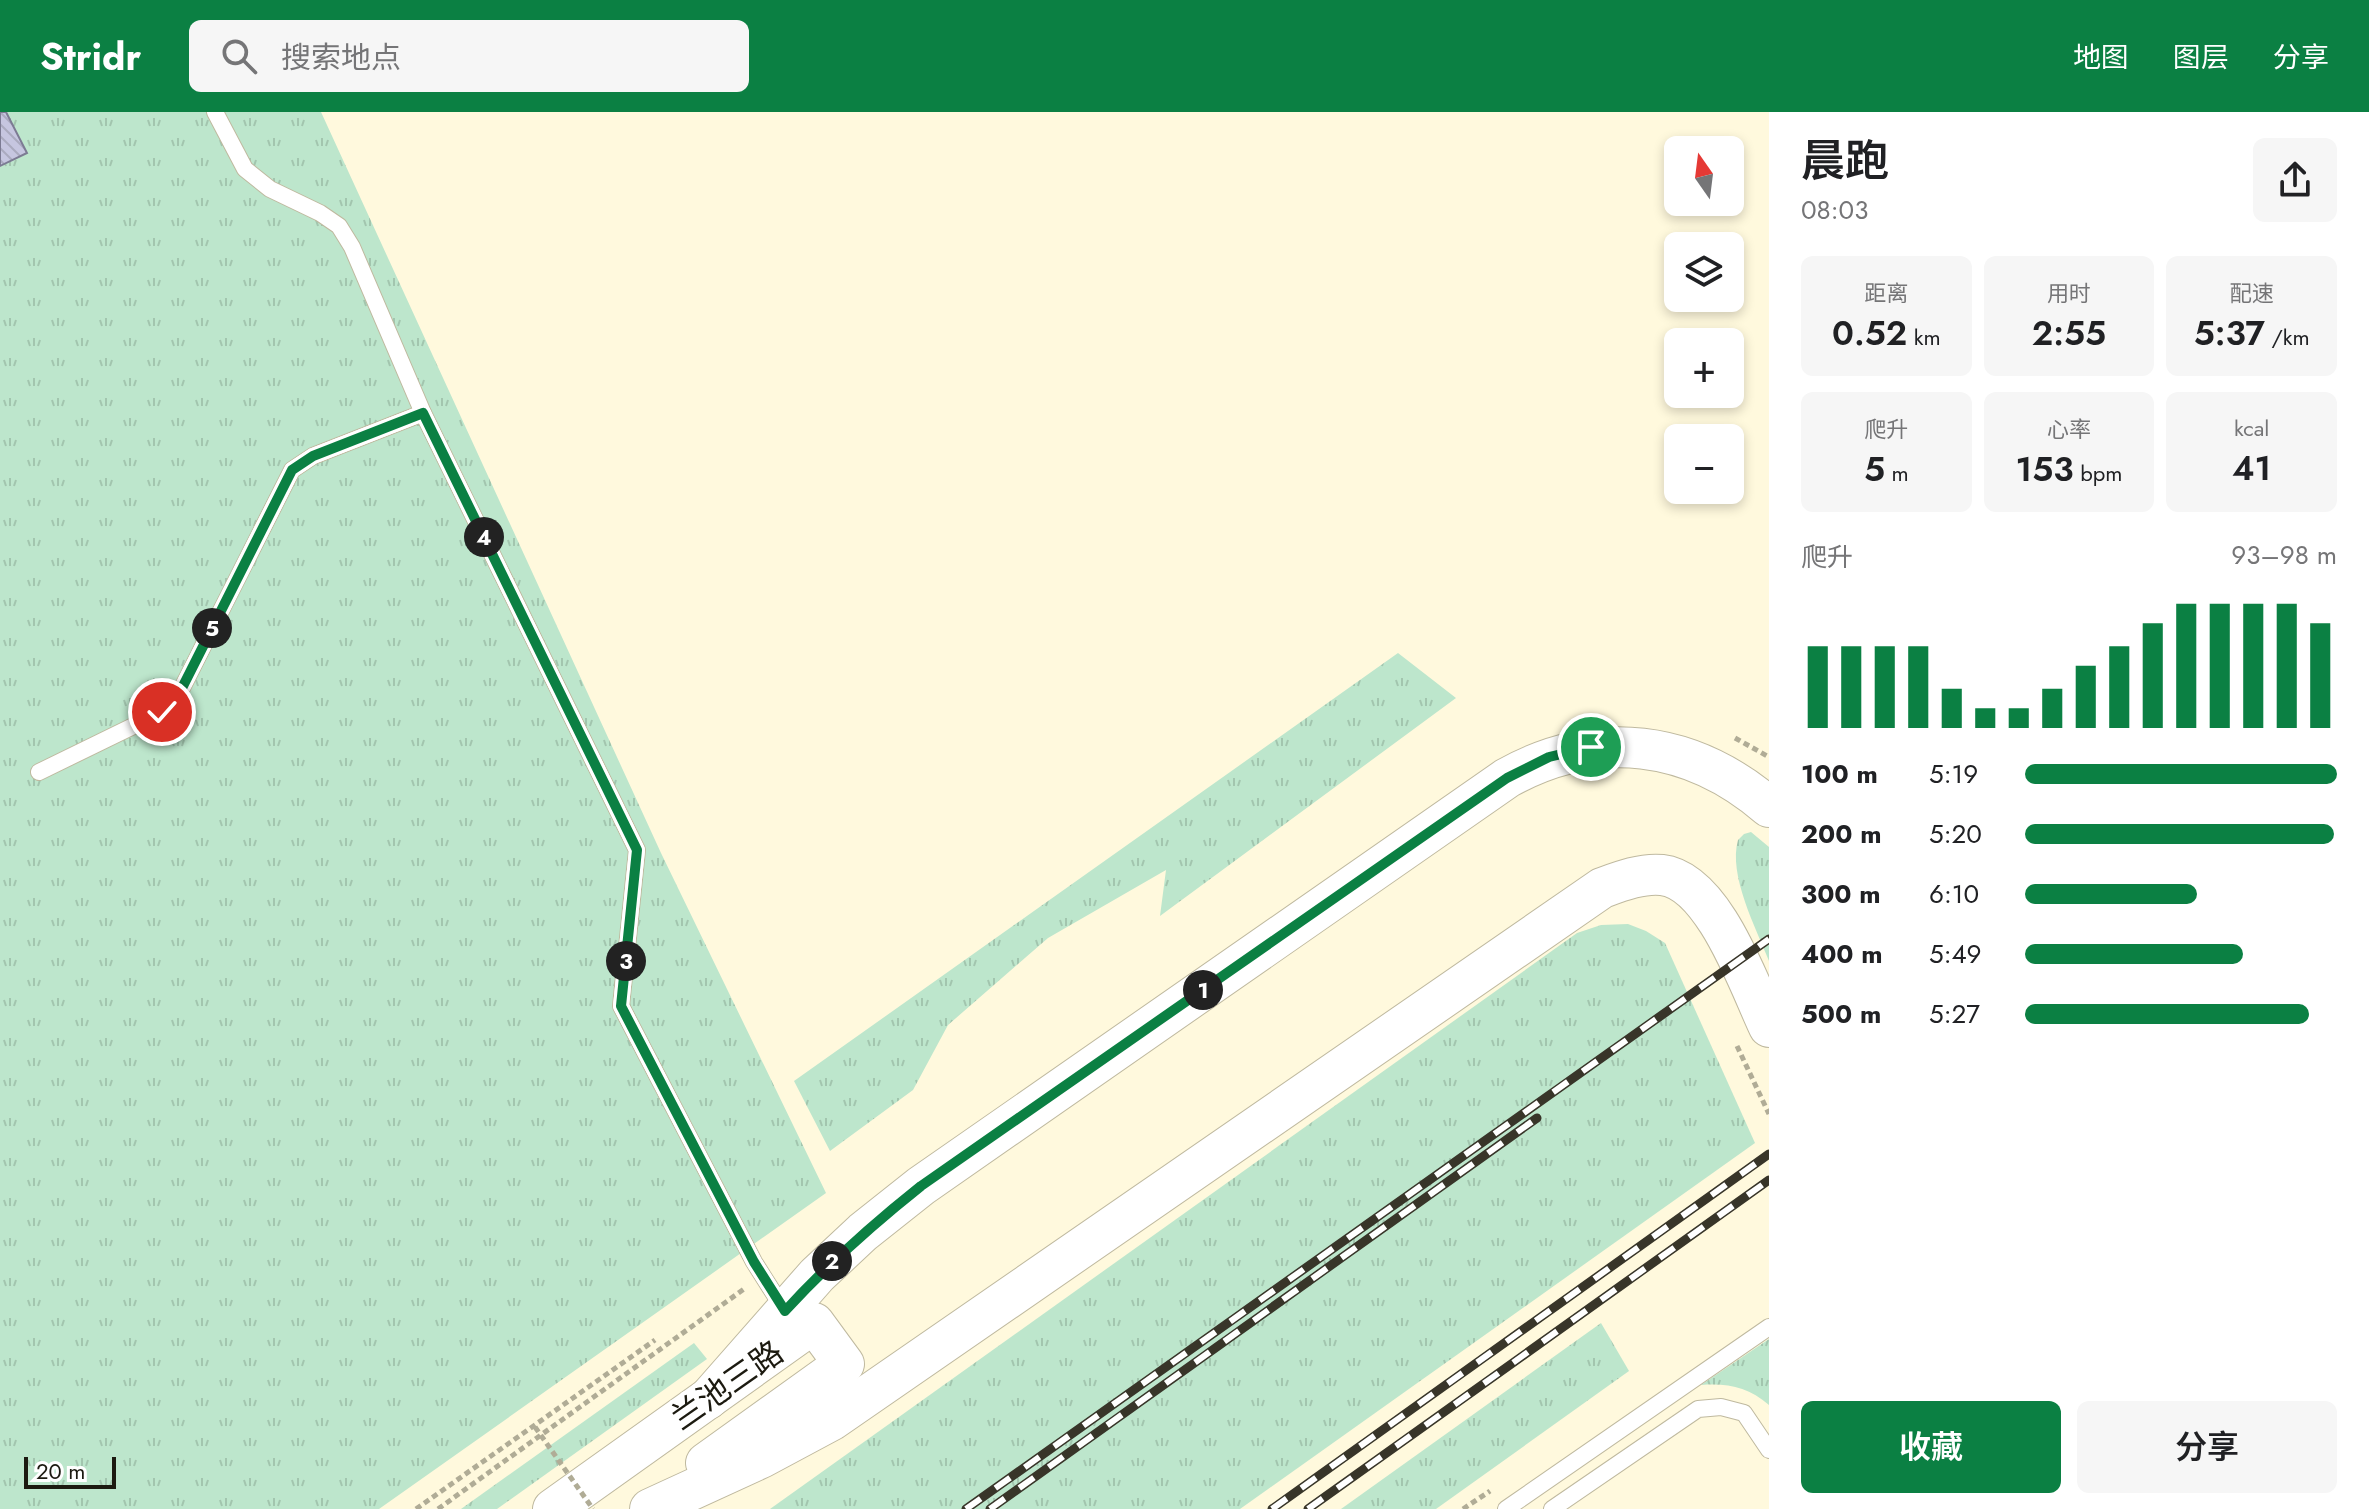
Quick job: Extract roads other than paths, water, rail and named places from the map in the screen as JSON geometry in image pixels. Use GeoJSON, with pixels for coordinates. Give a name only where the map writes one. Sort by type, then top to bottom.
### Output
{"type":"FeatureCollection","features":[{"type":"Feature","properties":{"kind":"street"},"geometry":{"type":"LineString","coordinates":[[708,1399],[817,1275],[863,1232],[921,1186],[1507,778],[1549,757],[1591,747],[1613,747],[1684,758],[1716,771],[1769,807]]}},
{"type":"Feature","properties":{"kind":"street"},"geometry":{"type":"LineString","coordinates":[[650,1509],[761,1458],[832,1420],[1602,888],[1623,880],[1664,875],[1698,892],[1721,926],[1753,1036]]}},
{"type":"Feature","properties":{"kind":"street","name":"兰池三路"},"geometry":{"type":"LineString","coordinates":[[553,1509],[814,1323],[844,1364],[643,1509]]}},
{"type":"Feature","properties":{"kind":"lane"},"geometry":{"type":"LineString","coordinates":[[215,112],[245,169],[270,189],[320,213],[339,226],[352,247],[423,413],[637,850],[621,1006],[754,1262],[785,1311]]}},
{"type":"Feature","properties":{"kind":"lane"},"geometry":{"type":"LineString","coordinates":[[39,772],[162,712],[178,696],[292,470],[313,456],[423,413]]}},
{"type":"Feature","properties":{"kind":"lane"},"geometry":{"type":"LineString","coordinates":[[1506,1509],[1769,1327]]}},
{"type":"Feature","properties":{"kind":"lane"},"geometry":{"type":"LineString","coordinates":[[1552,1509],[1698,1409],[1721,1407],[1744,1413],[1769,1450]]}},
{"type":"Feature","properties":{"kind":"railway"},"geometry":{"type":"LineString","coordinates":[[966,1509],[1769,939]]}},
{"type":"Feature","properties":{"kind":"railway"},"geometry":{"type":"LineString","coordinates":[[990,1509],[1537,1118]]}},
{"type":"Feature","properties":{"kind":"railway"},"geometry":{"type":"LineString","coordinates":[[1272,1509],[1769,1154]]}},
{"type":"Feature","properties":{"kind":"railway"},"geometry":{"type":"LineString","coordinates":[[1308,1509],[1769,1180]]}}]}
